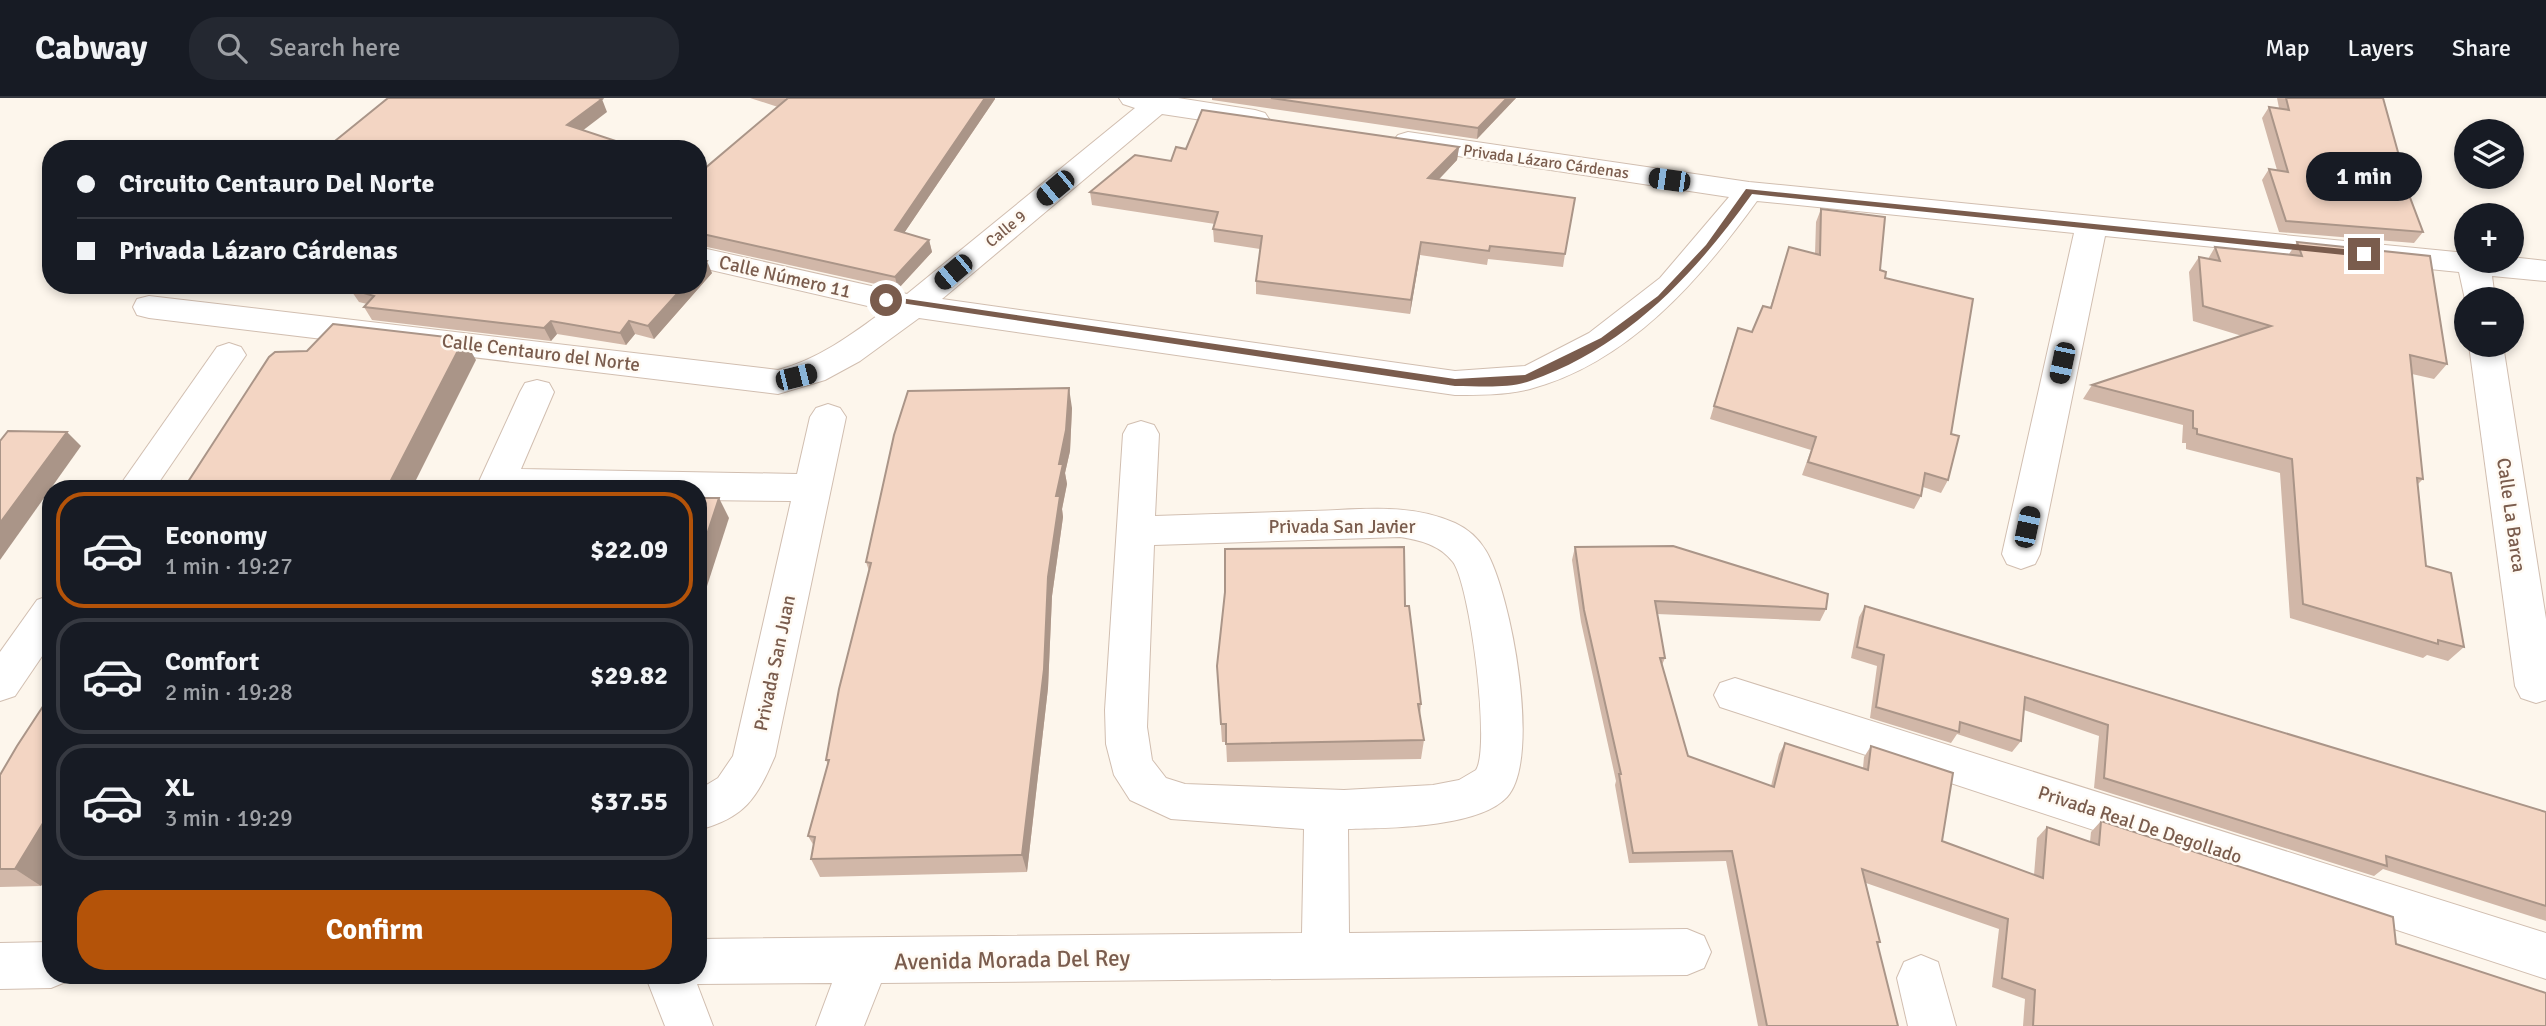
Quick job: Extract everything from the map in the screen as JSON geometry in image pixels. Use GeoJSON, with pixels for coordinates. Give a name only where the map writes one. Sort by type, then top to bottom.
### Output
{"type":"FeatureCollection","features":[{"type":"Feature","properties":{"kind":"street"},"geometry":{"type":"LineString","coordinates":[[1151,100],[1280,123]]}},
{"type":"Feature","properties":{"kind":"street","name":"Calle 9"},"geometry":{"type":"LineString","coordinates":[[912,306],[1151,100]]}},
{"type":"Feature","properties":{"kind":"street","name":"Privada Lázaro Cárdenas"},"geometry":{"type":"LineString","coordinates":[[1377,137],[1749,191],[2454,262]]}},
{"type":"Feature","properties":{"kind":"street","name":"Calle Número 11"},"geometry":{"type":"LineString","coordinates":[[707,259],[912,306],[1455,383],[1527,378],[1605,341],[1661,298],[1709,247],[1749,191]]}},
{"type":"Feature","properties":{"kind":"street"},"geometry":{"type":"LineString","coordinates":[[2021,554],[2091,227]]}},
{"type":"Feature","properties":{"kind":"street","name":"Privada Lázaro Cárdenas"},"geometry":{"type":"LineString","coordinates":[[2524,269],[2546,271]]}},
{"type":"Feature","properties":{"kind":"street","name":"Calle Centauro del Norte"},"geometry":{"type":"LineString","coordinates":[[149,307],[778,382],[813,372],[848,353],[912,306]]}},
{"type":"Feature","properties":{"kind":"street"},"geometry":{"type":"LineString","coordinates":[[142,480],[229,355]]}},
{"type":"Feature","properties":{"kind":"street","name":"Calle La Barca"},"geometry":{"type":"LineString","coordinates":[[2488,357],[2536,686]]}},
{"type":"Feature","properties":{"kind":"street"},"geometry":{"type":"LineString","coordinates":[[498,480],[537,392]]}},
{"type":"Feature","properties":{"kind":"street","name":"Privada San Juan"},"geometry":{"type":"LineString","coordinates":[[707,807],[723,803],[736,791],[754,756],[828,417]]}},
{"type":"Feature","properties":{"kind":"street"},"geometry":{"type":"LineString","coordinates":[[1141,434],[1127,726],[1133,763],[1144,787],[1163,798],[1185,803],[1326,810],[1325,956]]}},
{"type":"Feature","properties":{"kind":"street"},"geometry":{"type":"LineString","coordinates":[[707,487],[811,488]]}},
{"type":"Feature","properties":{"kind":"street","name":"Privada San Javier"},"geometry":{"type":"LineString","coordinates":[[1135,531],[1400,523],[1422,525],[1449,537],[1472,560],[1487,613],[1503,742],[1501,762],[1489,786],[1456,800],[1430,805],[1326,810]]}},
{"type":"Feature","properties":{"kind":"street"},"geometry":{"type":"LineString","coordinates":[[0,684],[42,624]]}},
{"type":"Feature","properties":{"kind":"street","name":"Privada Real De Degollado"},"geometry":{"type":"LineString","coordinates":[[1735,695],[2546,956]]}},
{"type":"Feature","properties":{"kind":"street","name":"Avenida Morada Del Rey"},"geometry":{"type":"LineString","coordinates":[[707,962],[1687,952]]}},
{"type":"Feature","properties":{"kind":"street"},"geometry":{"type":"LineString","coordinates":[[839,1026],[865,961]]}},
{"type":"Feature","properties":{"kind":"street"},"geometry":{"type":"LineString","coordinates":[[0,966],[42,965]]}},
{"type":"Feature","properties":{"kind":"street"},"geometry":{"type":"LineString","coordinates":[[1921,978],[1932,1026]]}},
{"type":"Feature","properties":{"kind":"street"},"geometry":{"type":"LineString","coordinates":[[673,984],[689,1026]]}},
{"type":"Feature","properties":{"kind":"building"},"geometry":{"type":"Polygon","coordinates":[[[388,98],[598,98],[602,99],[567,125],[613,140],[336,140],[388,98]]]}},
{"type":"Feature","properties":{"kind":"building"},"geometry":{"type":"Polygon","coordinates":[[[788,98],[985,98],[895,230],[929,240],[895,277],[707,235],[707,166],[788,98]]]}},
{"type":"Feature","properties":{"kind":"building"},"geometry":{"type":"Polygon","coordinates":[[[1271,98],[1507,98],[1478,128],[1271,98]]]}},
{"type":"Feature","properties":{"kind":"building"},"geometry":{"type":"Polygon","coordinates":[[[2286,98],[2383,98],[2401,163],[2397,163],[2423,232],[2286,221],[2269,169],[2288,172],[2269,107],[2289,110],[2286,98]]]}},
{"type":"Feature","properties":{"kind":"building"},"geometry":{"type":"Polygon","coordinates":[[[1202,110],[1459,147],[1428,178],[1575,198],[1565,254],[1490,246],[1489,251],[1421,242],[1411,300],[1256,281],[1262,236],[1213,229],[1218,212],[1090,192],[1135,155],[1171,161],[1176,147],[1186,149],[1202,110]]]}},
{"type":"Feature","properties":{"kind":"building"},"geometry":{"type":"Polygon","coordinates":[[[1821,209],[1885,217],[1880,270],[1886,272],[1885,278],[1973,299],[1951,434],[1959,436],[1948,480],[1925,473],[1921,496],[1808,462],[1816,437],[1714,406],[1738,328],[1752,332],[1763,306],[1771,308],[1789,247],[1820,255],[1821,209]]]}},
{"type":"Feature","properties":{"kind":"building"},"geometry":{"type":"Polygon","coordinates":[[[2297,242],[2430,256],[2447,364],[2410,355],[2423,479],[2417,478],[2426,566],[2451,573],[2464,647],[2438,640],[2438,644],[2303,604],[2292,459],[2197,434],[2197,429],[2193,428],[2193,411],[2092,385],[2271,326],[2203,306],[2199,257],[2220,261],[2215,247],[2302,256],[2297,242]]]}},
{"type":"Feature","properties":{"kind":"building"},"geometry":{"type":"Polygon","coordinates":[[[367,294],[677,294],[648,326],[629,321],[620,333],[551,321],[544,328],[364,307],[374,296],[367,294]]]}},
{"type":"Feature","properties":{"kind":"building"},"geometry":{"type":"Polygon","coordinates":[[[333,324],[464,339],[391,480],[189,480],[269,357],[275,352],[307,351],[333,324]]]}},
{"type":"Feature","properties":{"kind":"building"},"geometry":{"type":"Polygon","coordinates":[[[1069,388],[1066,430],[1059,464],[1063,464],[1056,496],[1060,496],[1048,577],[1044,669],[1022,855],[811,859],[815,837],[808,836],[829,760],[826,760],[839,689],[871,563],[866,562],[894,435],[908,391],[1069,388]]]}},
{"type":"Feature","properties":{"kind":"building"},"geometry":{"type":"Polygon","coordinates":[[[8,431],[67,432],[0,523],[0,441],[8,431]]]}},
{"type":"Feature","properties":{"kind":"building"},"geometry":{"type":"Polygon","coordinates":[[[707,498],[719,498],[707,535],[707,498]]]}},
{"type":"Feature","properties":{"kind":"building"},"geometry":{"type":"Polygon","coordinates":[[[1673,546],[1828,594],[1826,609],[1655,601],[1665,658],[1660,658],[1688,756],[1774,787],[1785,743],[1868,770],[1871,746],[1953,773],[1942,841],[2043,878],[2047,827],[2099,845],[2101,821],[2393,917],[2396,944],[2546,993],[2546,1026],[2033,1026],[2035,990],[2002,978],[2008,919],[1862,869],[1898,1026],[1767,1026],[1732,851],[1633,853],[1621,774],[1584,610],[1575,547],[1673,546]]]}},
{"type":"Feature","properties":{"kind":"building"},"geometry":{"type":"Polygon","coordinates":[[[1404,547],[1405,606],[1409,606],[1424,740],[1226,744],[1226,724],[1221,724],[1217,666],[1225,592],[1225,549],[1404,547]]]}},
{"type":"Feature","properties":{"kind":"building"},"geometry":{"type":"Polygon","coordinates":[[[1865,606],[2546,812],[2546,906],[2386,856],[2387,866],[2104,778],[2108,725],[2025,697],[2021,741],[1960,722],[1959,732],[1876,707],[1884,655],[1857,647],[1865,606]]]}},
{"type":"Feature","properties":{"kind":"building"},"geometry":{"type":"Polygon","coordinates":[[[42,708],[42,825],[15,869],[0,869],[0,775],[42,708]]]}},
{"type":"Feature","properties":{"kind":"route"},"geometry":{"type":"LineString","coordinates":[[886,300],[912,306],[1455,383],[1490,382],[1527,378],[1605,341],[1661,298],[1709,247],[1749,191],[2364,254]]}}]}
